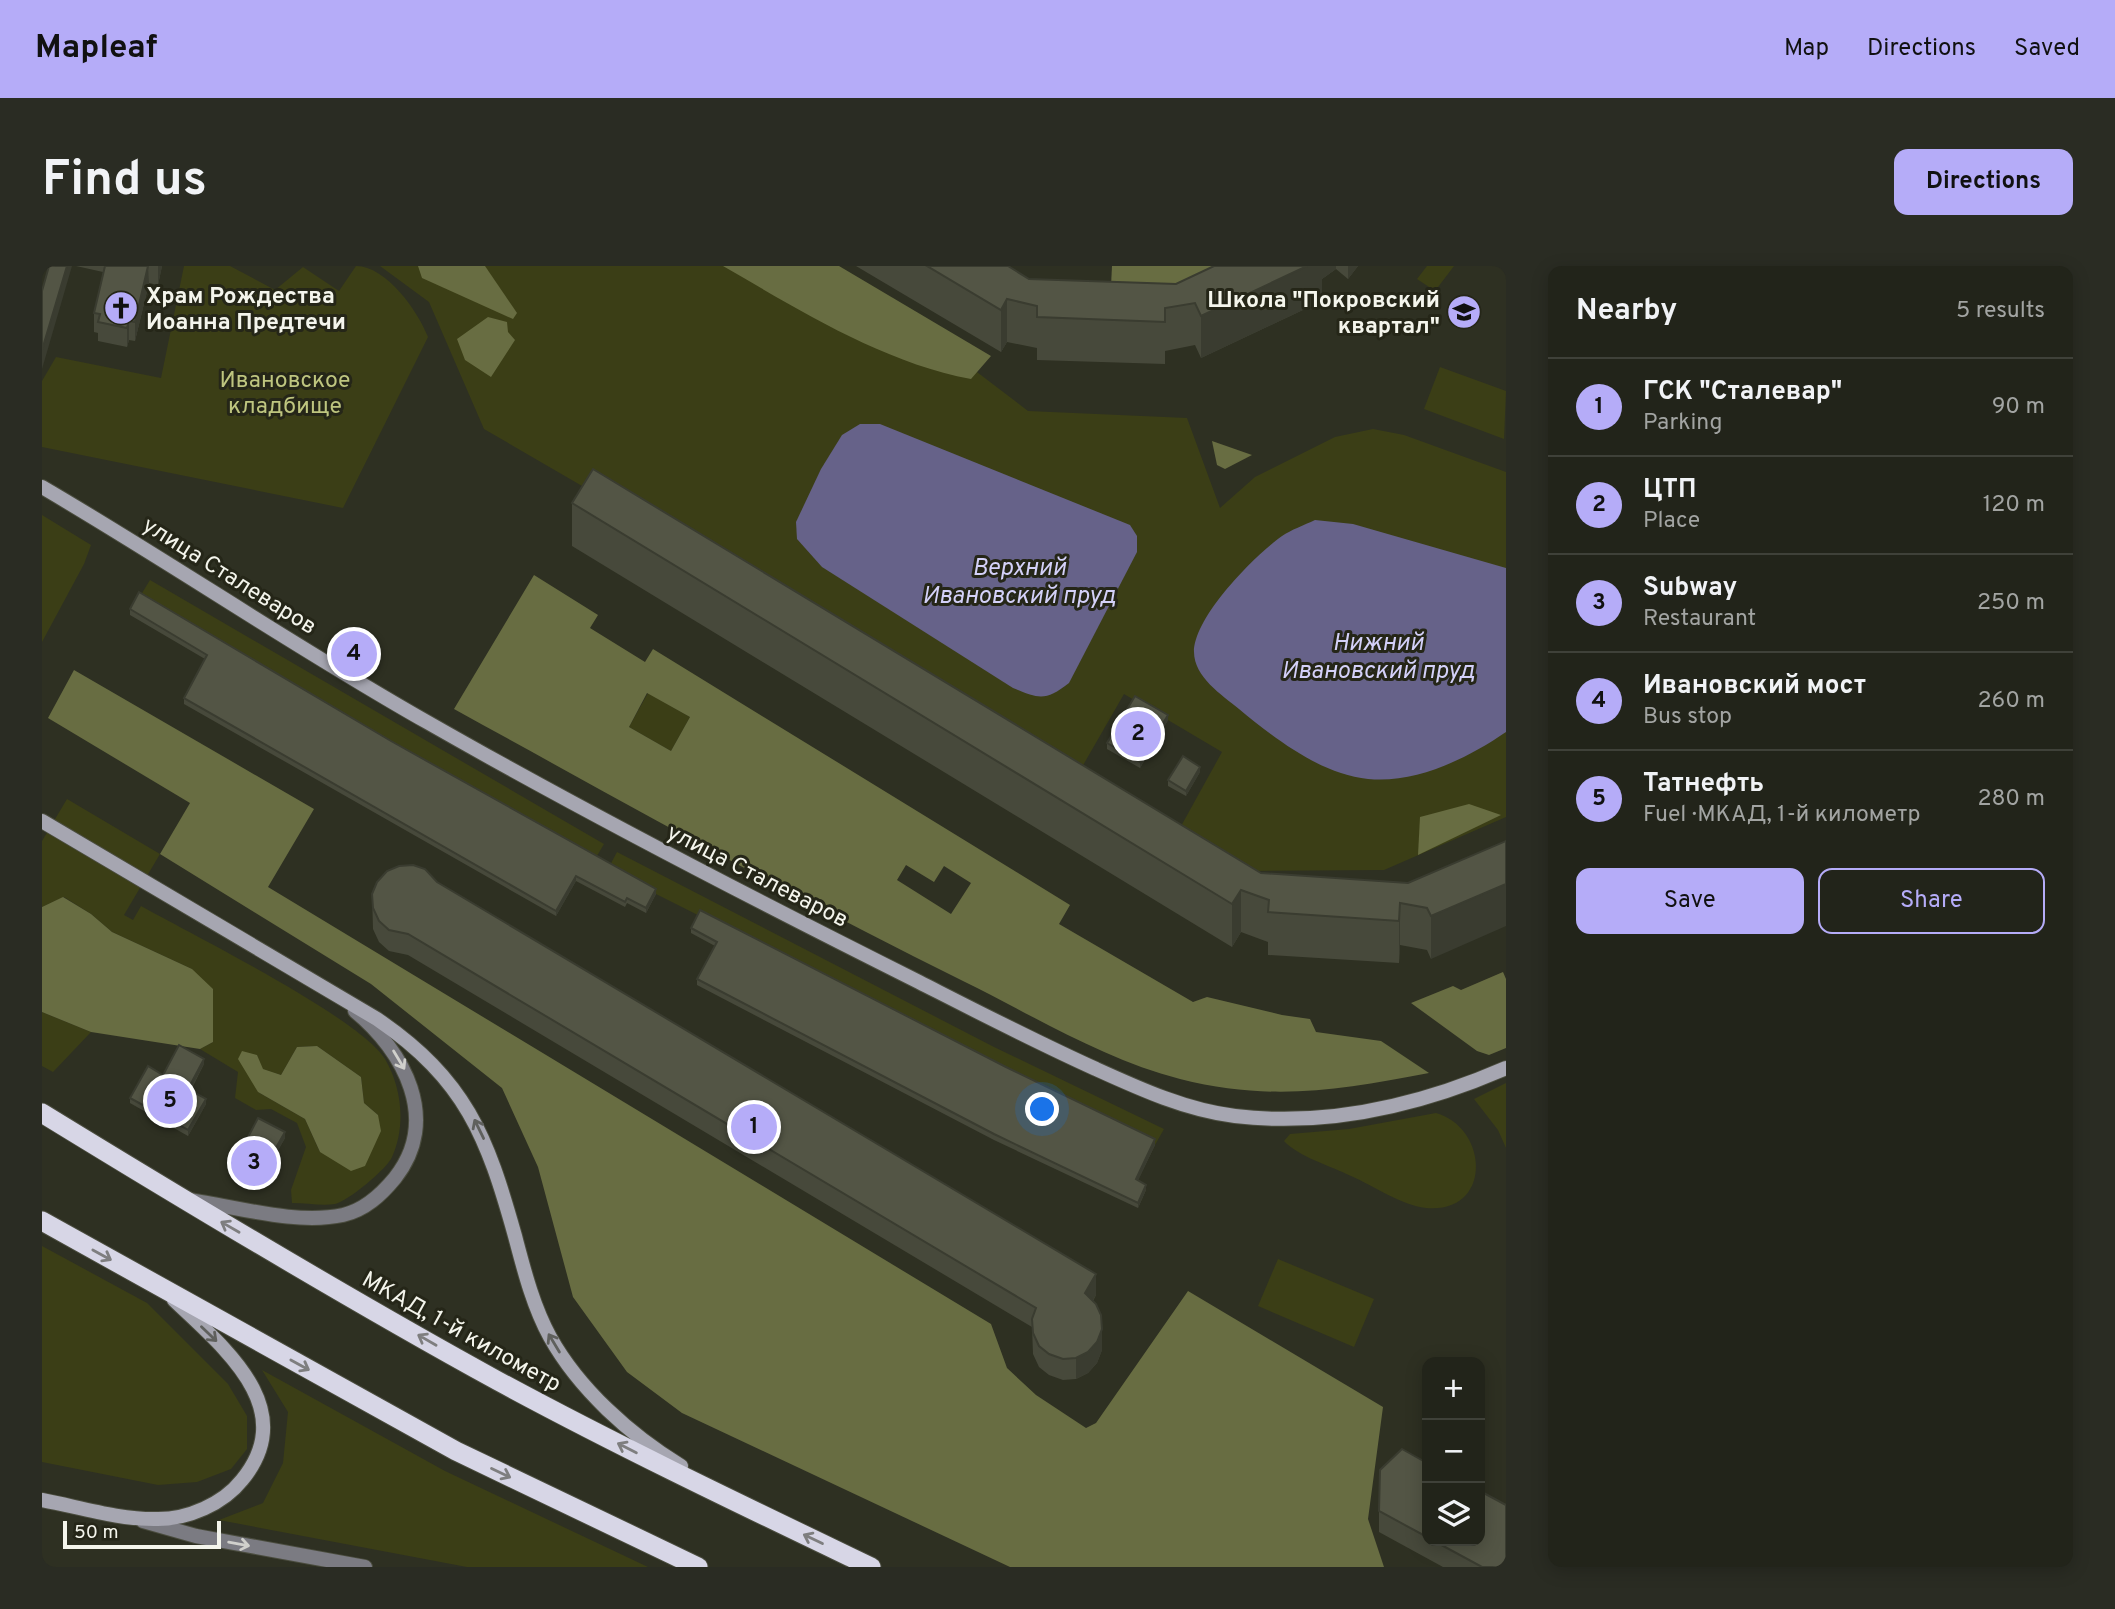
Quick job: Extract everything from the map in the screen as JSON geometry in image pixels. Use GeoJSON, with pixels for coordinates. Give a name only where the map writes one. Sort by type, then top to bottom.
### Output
{"type":"FeatureCollection","features":[{"type":"Feature","properties":{"kind":"highway","name":"МКАД, 1-й километр"},"geometry":{"type":"LineString","coordinates":[[42,1113],[182,1199],[497,1380],[871,1567]]}},
{"type":"Feature","properties":{"kind":"highway"},"geometry":{"type":"LineString","coordinates":[[42,1221],[456,1451],[698,1567]]}},
{"type":"Feature","properties":{"kind":"main road","name":"улица Сталеваров"},"geometry":{"type":"LineString","coordinates":[[42,487],[424,720],[569,801],[779,913],[1050,1048],[1133,1086],[1184,1104],[1233,1116],[1326,1116],[1423,1100],[1506,1069]]}},
{"type":"Feature","properties":{"kind":"main road"},"geometry":{"type":"LineString","coordinates":[[42,821],[406,1038],[442,1074],[470,1110],[499,1178],[536,1306],[556,1347],[585,1386],[628,1427],[667,1457],[754,1510]]}},
{"type":"Feature","properties":{"kind":"main road"},"geometry":{"type":"LineString","coordinates":[[42,1500],[157,1520],[179,1517],[223,1498],[249,1471],[263,1441],[261,1406],[244,1372],[225,1349],[160,1287]]}},
{"type":"Feature","properties":{"kind":"street"},"geometry":{"type":"LineString","coordinates":[[182,1199],[293,1218],[317,1219],[345,1214],[366,1206],[385,1191],[402,1169],[412,1145],[416,1121],[414,1095],[406,1071],[376,1029],[335,995]]}},
{"type":"Feature","properties":{"kind":"street"},"geometry":{"type":"LineString","coordinates":[[125,1516],[196,1536],[365,1567]]}},
{"type":"Feature","properties":{"kind":"green space","name":"Ивановское кладбище"},"geometry":{"type":"Polygon","coordinates":[[[184,266],[230,266],[275,290],[303,267],[339,291],[356,266],[367,268],[379,273],[400,292],[417,315],[428,337],[343,508],[42,447],[42,381],[56,357],[161,378],[184,266]]]}},
{"type":"Feature","properties":{"kind":"green space"},"geometry":{"type":"Polygon","coordinates":[[[380,266],[794,266],[969,366],[1028,411],[1187,418],[1220,508],[1255,477],[1335,437],[1373,429],[1404,435],[1506,472],[1506,817],[1384,870],[1252,871],[1180,828],[1222,752],[1124,694],[1078,774],[484,429],[429,302],[380,266]]]}},
{"type":"Feature","properties":{"kind":"green space"},"geometry":{"type":"Polygon","coordinates":[[[418,266],[485,266],[517,313],[513,319],[422,278],[418,266]]]}},
{"type":"Feature","properties":{"kind":"green space"},"geometry":{"type":"Polygon","coordinates":[[[723,266],[839,266],[991,356],[971,379],[938,371],[874,348],[843,333],[723,266]]]}},
{"type":"Feature","properties":{"kind":"green space"},"geometry":{"type":"Polygon","coordinates":[[[1112,266],[1259,266],[1110,306],[1112,266]]]}},
{"type":"Feature","properties":{"kind":"green space"},"geometry":{"type":"Polygon","coordinates":[[[1427,266],[1454,266],[1435,291],[1417,279],[1427,266]]]}},
{"type":"Feature","properties":{"kind":"green space"},"geometry":{"type":"Polygon","coordinates":[[[488,317],[507,322],[508,332],[515,340],[491,377],[465,360],[457,339],[488,317]]]}},
{"type":"Feature","properties":{"kind":"green space"},"geometry":{"type":"Polygon","coordinates":[[[1440,367],[1506,391],[1504,439],[1424,409],[1440,367]]]}},
{"type":"Feature","properties":{"kind":"green space"},"geometry":{"type":"Polygon","coordinates":[[[1212,441],[1252,455],[1225,469],[1217,465],[1212,441]]]}},
{"type":"Feature","properties":{"kind":"green space"},"geometry":{"type":"Polygon","coordinates":[[[42,515],[91,545],[84,564],[42,642],[42,515]]]}},
{"type":"Feature","properties":{"kind":"green space"},"geometry":{"type":"Polygon","coordinates":[[[534,575],[598,615],[590,628],[645,662],[653,649],[1070,905],[1059,924],[1193,1002],[1207,997],[1310,1019],[1316,1032],[1381,1041],[1429,1073],[1335,1088],[1275,1092],[1213,1086],[1180,1079],[1124,1061],[836,917],[454,709],[534,575]],[[647,693],[629,727],[671,751],[690,717],[647,693]],[[906,865],[897,880],[951,914],[971,883],[944,866],[934,882],[906,865]]]}},
{"type":"Feature","properties":{"kind":"green space"},"geometry":{"type":"Polygon","coordinates":[[[150,580],[604,844],[594,861],[139,598],[150,580]]]}},
{"type":"Feature","properties":{"kind":"green space"},"geometry":{"type":"Polygon","coordinates":[[[74,670],[314,809],[268,887],[991,1324],[1007,1368],[1036,1395],[1086,1428],[1096,1423],[1188,1291],[1383,1407],[1368,1519],[1384,1567],[1010,1567],[682,1413],[627,1372],[573,1297],[538,1167],[502,1088],[371,984],[160,854],[190,803],[48,718],[74,670]]]}},
{"type":"Feature","properties":{"kind":"green space"},"geometry":{"type":"Polygon","coordinates":[[[648,693],[690,717],[671,751],[629,727],[648,693]]]}},
{"type":"Feature","properties":{"kind":"green space"},"geometry":{"type":"Polygon","coordinates":[[[67,799],[160,854],[124,915],[133,920],[141,906],[310,1000],[369,1042],[391,1070],[400,1107],[396,1145],[392,1157],[383,1169],[341,1202],[325,1205],[292,1203],[291,1190],[306,1147],[297,1123],[271,1109],[256,1110],[235,1098],[238,1072],[200,1049],[213,1042],[192,969],[112,932],[91,914],[64,897],[42,907],[42,841],[67,799]],[[317,1046],[297,1047],[281,1075],[262,1069],[257,1055],[258,1092],[305,1119],[320,1152],[378,1115],[364,1103],[361,1077],[317,1046]]]}},
{"type":"Feature","properties":{"kind":"green space"},"geometry":{"type":"Polygon","coordinates":[[[1469,804],[1501,815],[1418,855],[1420,817],[1469,804]]]}},
{"type":"Feature","properties":{"kind":"green space"},"geometry":{"type":"Polygon","coordinates":[[[617,852],[994,1047],[1164,1129],[1155,1145],[656,894],[608,869],[617,852]]]}},
{"type":"Feature","properties":{"kind":"green space"},"geometry":{"type":"Polygon","coordinates":[[[63,897],[91,914],[112,932],[192,969],[213,989],[213,1042],[200,1049],[91,1032],[42,1012],[42,907],[63,897]]]}},
{"type":"Feature","properties":{"kind":"green space"},"geometry":{"type":"Polygon","coordinates":[[[1503,972],[1506,979],[1506,1048],[1489,1055],[1477,1051],[1411,1003],[1453,986],[1461,990],[1503,972]]]}},
{"type":"Feature","properties":{"kind":"green space"},"geometry":{"type":"Polygon","coordinates":[[[42,1012],[91,1032],[53,1072],[42,1066],[42,1012]]]}},
{"type":"Feature","properties":{"kind":"green space"},"geometry":{"type":"Polygon","coordinates":[[[317,1046],[361,1077],[364,1103],[378,1115],[381,1131],[365,1166],[351,1171],[320,1152],[305,1119],[258,1092],[238,1059],[242,1051],[257,1055],[263,1069],[281,1075],[297,1047],[317,1046]]]}},
{"type":"Feature","properties":{"kind":"green space"},"geometry":{"type":"Polygon","coordinates":[[[1506,1083],[1506,1148],[1498,1130],[1474,1099],[1506,1083]]]}},
{"type":"Feature","properties":{"kind":"green space"},"geometry":{"type":"Polygon","coordinates":[[[1436,1113],[1454,1122],[1466,1135],[1474,1151],[1476,1168],[1473,1185],[1463,1198],[1448,1206],[1426,1208],[1407,1203],[1307,1156],[1284,1141],[1290,1134],[1349,1129],[1436,1113]]]}},
{"type":"Feature","properties":{"kind":"green space"},"geometry":{"type":"Polygon","coordinates":[[[42,1246],[147,1303],[228,1384],[247,1416],[247,1449],[231,1469],[197,1482],[158,1485],[42,1462],[42,1246]]]}},
{"type":"Feature","properties":{"kind":"green space"},"geometry":{"type":"Polygon","coordinates":[[[1278,1259],[1374,1299],[1354,1347],[1258,1306],[1278,1259]]]}},
{"type":"Feature","properties":{"kind":"green space"},"geometry":{"type":"Polygon","coordinates":[[[262,1370],[445,1471],[648,1567],[467,1567],[219,1520],[263,1503],[283,1463],[288,1412],[262,1370]]]}},
{"type":"Feature","properties":{"kind":"water","name":"Верхний Ивановский пруд"},"geometry":{"type":"Polygon","coordinates":[[[860,424],[880,424],[1130,525],[1137,536],[1137,552],[1069,683],[1054,693],[1042,696],[1013,688],[822,567],[797,539],[796,522],[821,469],[842,435],[860,424]]]}},
{"type":"Feature","properties":{"kind":"water","name":"Нижний Ивановский пруд"},"geometry":{"type":"Polygon","coordinates":[[[1315,520],[1353,524],[1506,568],[1506,732],[1441,767],[1404,777],[1368,779],[1333,770],[1299,753],[1210,685],[1195,661],[1194,652],[1197,638],[1214,605],[1270,545],[1315,520]]]}},
{"type":"Feature","properties":{"kind":"building"},"geometry":{"type":"Polygon","coordinates":[[[49,266],[67,266],[42,350],[42,291],[49,266]]]}},
{"type":"Feature","properties":{"kind":"building","name":"Храм Рождества Иоанна Предтечи"},"geometry":{"type":"Polygon","coordinates":[[[105,266],[148,266],[135,322],[129,321],[127,328],[98,322],[100,314],[94,313],[105,266]]]}},
{"type":"Feature","properties":{"kind":"building"},"geometry":{"type":"Polygon","coordinates":[[[927,266],[1008,266],[1029,279],[1176,284],[1214,266],[1307,266],[1201,316],[1195,303],[1165,308],[1165,322],[1037,317],[1037,306],[1007,299],[1001,310],[927,266]]]}},
{"type":"Feature","properties":{"kind":"building"},"geometry":{"type":"Polygon","coordinates":[[[593,469],[1261,873],[1408,883],[1506,841],[1506,884],[1431,916],[1427,908],[1400,903],[1399,921],[1268,912],[1269,900],[1241,890],[1232,904],[572,503],[593,469]]]}},
{"type":"Feature","properties":{"kind":"building"},"geometry":{"type":"Polygon","coordinates":[[[139,592],[391,741],[656,889],[646,908],[627,898],[625,902],[576,876],[556,911],[184,698],[207,655],[130,609],[139,592]]]}},
{"type":"Feature","properties":{"kind":"building"},"geometry":{"type":"Polygon","coordinates":[[[1135,696],[1168,715],[1140,762],[1107,743],[1135,696]]]}},
{"type":"Feature","properties":{"kind":"building"},"geometry":{"type":"Polygon","coordinates":[[[1183,756],[1200,767],[1186,791],[1168,780],[1183,756]]]}},
{"type":"Feature","properties":{"kind":"building"},"geometry":{"type":"Polygon","coordinates":[[[413,865],[425,869],[437,882],[1096,1274],[1085,1293],[1096,1304],[1101,1315],[1102,1329],[1097,1342],[1088,1352],[1076,1358],[1063,1359],[1049,1354],[1039,1346],[1033,1333],[1032,1319],[1036,1308],[408,934],[389,930],[379,921],[373,908],[372,894],[377,882],[387,871],[399,866],[413,865]]]}},
{"type":"Feature","properties":{"kind":"building"},"geometry":{"type":"Polygon","coordinates":[[[700,910],[1006,1067],[1155,1139],[1136,1179],[1146,1185],[1138,1203],[994,1134],[697,979],[717,942],[691,928],[700,910]]]}},
{"type":"Feature","properties":{"kind":"building"},"geometry":{"type":"Polygon","coordinates":[[[179,1045],[204,1059],[188,1089],[206,1099],[188,1130],[130,1098],[148,1066],[163,1075],[179,1045]]]}},
{"type":"Feature","properties":{"kind":"building"},"geometry":{"type":"Polygon","coordinates":[[[258,1118],[285,1132],[273,1153],[247,1139],[258,1118]]]}},
{"type":"Feature","properties":{"kind":"building"},"geometry":{"type":"Polygon","coordinates":[[[1402,1449],[1422,1460],[1422,1534],[1379,1511],[1380,1470],[1402,1449]]]}},
{"type":"Feature","properties":{"kind":"building"},"geometry":{"type":"Polygon","coordinates":[[[1485,1494],[1506,1505],[1506,1567],[1482,1567],[1443,1546],[1485,1546],[1485,1494]]]}},
{"type":"Feature","properties":{"kind":"place","name":"Храм Рождества Иоанна Предтечи"},"geometry":{"type":"Point","coordinates":[121,308]}},
{"type":"Feature","properties":{"kind":"place","name":"Школа \"Покровский квартал\""},"geometry":{"type":"Point","coordinates":[1464,312]}},
{"type":"Feature","properties":{"kind":"place","name":"Ивановский мост"},"geometry":{"type":"Point","coordinates":[354,654]}},
{"type":"Feature","properties":{"kind":"place","name":"ЦТП"},"geometry":{"type":"Point","coordinates":[1138,734]}},
{"type":"Feature","properties":{"kind":"place","name":"Татнефть"},"geometry":{"type":"Point","coordinates":[170,1101]}},
{"type":"Feature","properties":{"kind":"place","name":"ГСК \"Сталевар\""},"geometry":{"type":"Point","coordinates":[754,1127]}},
{"type":"Feature","properties":{"kind":"place","name":"Subway"},"geometry":{"type":"Point","coordinates":[254,1163]}}]}
